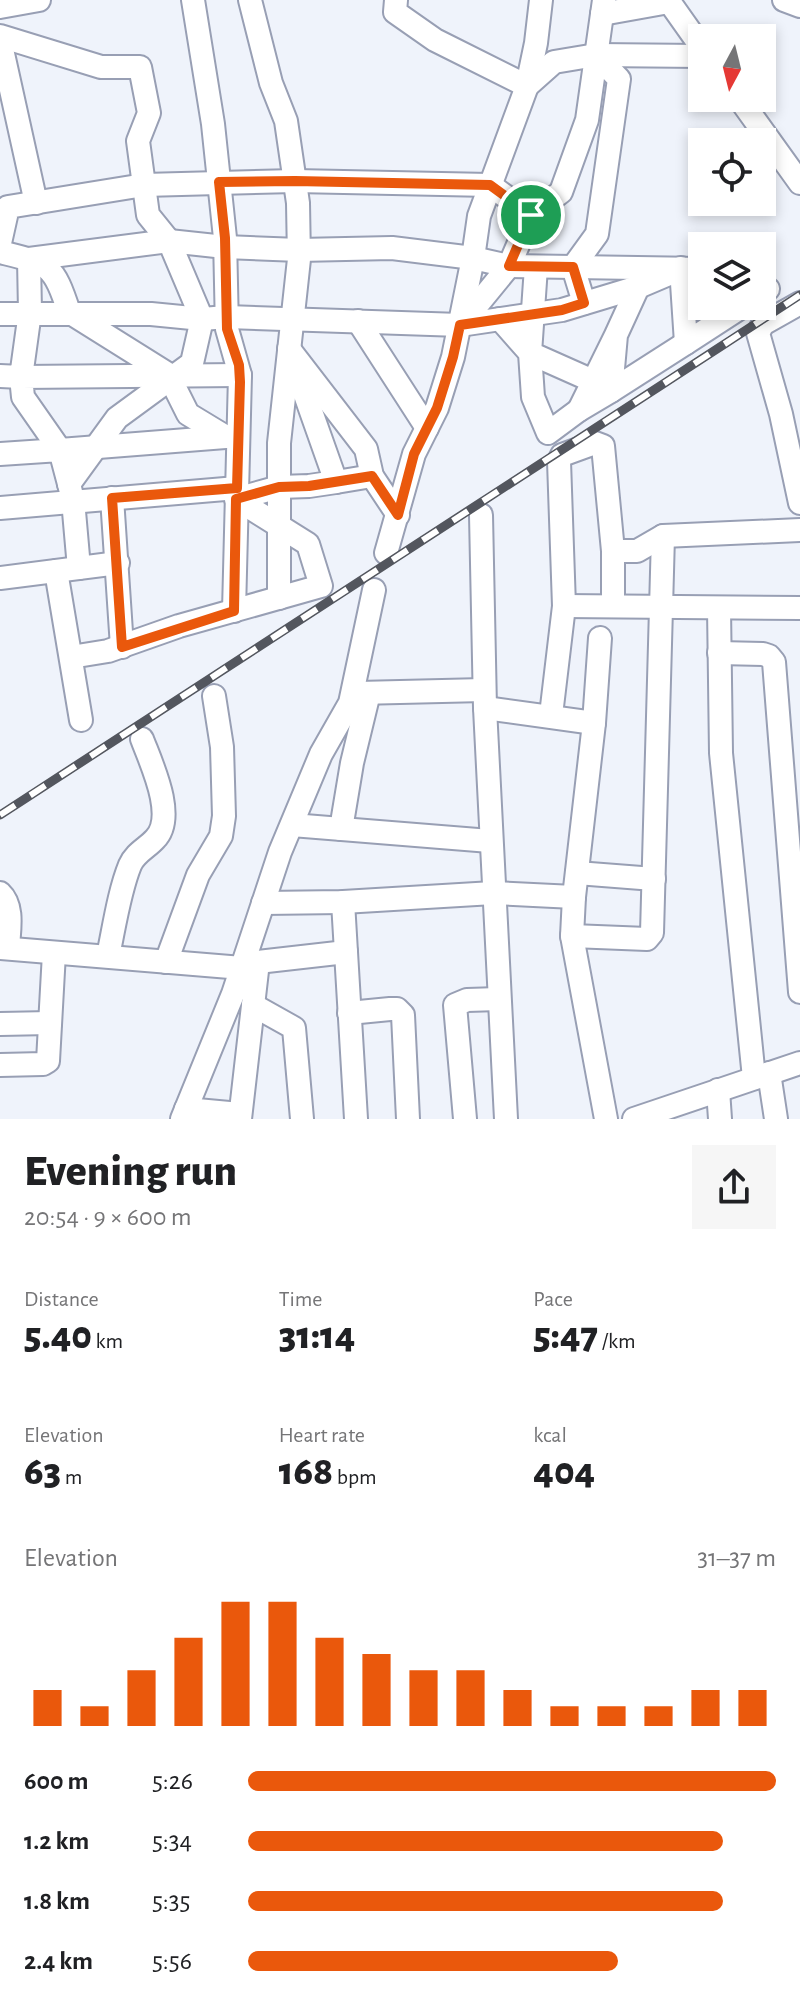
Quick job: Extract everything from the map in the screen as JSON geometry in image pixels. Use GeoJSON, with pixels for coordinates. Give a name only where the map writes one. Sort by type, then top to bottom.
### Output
{"type":"FeatureCollection","features":[{"type":"Feature","properties":{"kind":"street"},"geometry":{"type":"LineString","coordinates":[[0,7],[39,0]]}},
{"type":"Feature","properties":{"kind":"street"},"geometry":{"type":"LineString","coordinates":[[193,0],[219,182],[225,247],[227,329],[240,375],[232,436],[236,494],[234,611]]}},
{"type":"Feature","properties":{"kind":"street"},"geometry":{"type":"LineString","coordinates":[[250,0],[271,83],[286,121],[295,181],[299,250],[279,443],[279,598]]}},
{"type":"Feature","properties":{"kind":"street"},"geometry":{"type":"LineString","coordinates":[[396,0],[395,12],[435,40],[527,86]]}},
{"type":"Feature","properties":{"kind":"street"},"geometry":{"type":"LineString","coordinates":[[386,553],[414,454],[449,370],[479,216],[527,86],[541,0]]}},
{"type":"Feature","properties":{"kind":"street"},"geometry":{"type":"LineString","coordinates":[[784,0],[800,6]]}},
{"type":"Feature","properties":{"kind":"street"},"geometry":{"type":"LineString","coordinates":[[460,325],[509,266],[531,215],[561,192],[587,120],[603,7],[668,1],[688,29]]}},
{"type":"Feature","properties":{"kind":"street"},"geometry":{"type":"LineString","coordinates":[[36,203],[0,38],[101,67],[140,67],[149,113],[138,141],[148,215],[169,241],[202,319],[192,363],[117,418],[71,492]]}},
{"type":"Feature","properties":{"kind":"street"},"geometry":{"type":"LineString","coordinates":[[527,86],[554,62],[596,55],[688,56]]}},
{"type":"Feature","properties":{"kind":"street"},"geometry":{"type":"LineString","coordinates":[[573,267],[597,234],[619,79],[596,55]]}},
{"type":"Feature","properties":{"kind":"street"},"geometry":{"type":"LineString","coordinates":[[749,112],[800,183]]}},
{"type":"Feature","properties":{"kind":"street"},"geometry":{"type":"LineString","coordinates":[[0,243],[8,207],[144,185],[295,181],[490,185],[531,215]]}},
{"type":"Feature","properties":{"kind":"street"},"geometry":{"type":"LineString","coordinates":[[29,259],[169,241],[299,250],[392,248],[473,258],[509,266],[688,268]]}},
{"type":"Feature","properties":{"kind":"street"},"geometry":{"type":"LineString","coordinates":[[0,252],[29,259],[50,269],[60,285],[69,312],[172,375],[188,414],[232,436]]}},
{"type":"Feature","properties":{"kind":"street"},"geometry":{"type":"LineString","coordinates":[[10,377],[30,312],[29,259]]}},
{"type":"Feature","properties":{"kind":"street"},"geometry":{"type":"LineString","coordinates":[[536,267],[530,353],[533,397],[548,433],[579,410],[602,386],[686,343],[721,320]]}},
{"type":"Feature","properties":{"kind":"street"},"geometry":{"type":"LineString","coordinates":[[573,267],[584,303]]}},
{"type":"Feature","properties":{"kind":"street"},"geometry":{"type":"LineString","coordinates":[[0,314],[69,312],[202,319],[227,317],[460,325],[584,303],[688,269]]}},
{"type":"Feature","properties":{"kind":"street"},"geometry":{"type":"LineString","coordinates":[[602,386],[616,335],[638,287]]}},
{"type":"Feature","properties":{"kind":"street"},"geometry":{"type":"LineString","coordinates":[[800,303],[763,324],[758,333],[781,414],[800,503]]}},
{"type":"Feature","properties":{"kind":"street"},"geometry":{"type":"LineString","coordinates":[[686,343],[688,318]]}},
{"type":"Feature","properties":{"kind":"street"},"geometry":{"type":"LineString","coordinates":[[500,319],[530,353],[602,386]]}},
{"type":"Feature","properties":{"kind":"street"},"geometry":{"type":"LineString","coordinates":[[358,321],[427,428]]}},
{"type":"Feature","properties":{"kind":"street"},"geometry":{"type":"LineString","coordinates":[[289,349],[366,449],[372,476],[398,515]]}},
{"type":"Feature","properties":{"kind":"street"},"geometry":{"type":"LineString","coordinates":[[289,349],[336,482]]}},
{"type":"Feature","properties":{"kind":"street"},"geometry":{"type":"LineString","coordinates":[[10,377],[240,375]]}},
{"type":"Feature","properties":{"kind":"street"},"geometry":{"type":"LineString","coordinates":[[10,377],[60,450],[71,492],[79,568]]}},
{"type":"Feature","properties":{"kind":"street"},"geometry":{"type":"LineString","coordinates":[[0,454],[232,436]]}},
{"type":"Feature","properties":{"kind":"street"},"geometry":{"type":"LineString","coordinates":[[551,715],[564,606],[559,461],[562,455],[595,443],[603,446],[613,551],[613,605]]}},
{"type":"Feature","properties":{"kind":"street"},"geometry":{"type":"LineString","coordinates":[[0,508],[71,492],[112,498],[236,494],[372,476]]}},
{"type":"Feature","properties":{"kind":"street"},"geometry":{"type":"LineString","coordinates":[[71,657],[122,647],[321,586],[308,544],[236,494]]}},
{"type":"Feature","properties":{"kind":"street"},"geometry":{"type":"LineString","coordinates":[[112,498],[122,647]]}},
{"type":"Feature","properties":{"kind":"street"},"geometry":{"type":"LineString","coordinates":[[481,515],[490,841],[506,1119]]}},
{"type":"Feature","properties":{"kind":"street"},"geometry":{"type":"LineString","coordinates":[[613,551],[637,551],[663,536],[800,530]]}},
{"type":"Feature","properties":{"kind":"street"},"geometry":{"type":"LineString","coordinates":[[572,936],[650,938],[663,536]]}},
{"type":"Feature","properties":{"kind":"street"},"geometry":{"type":"LineString","coordinates":[[0,578],[118,563]]}},
{"type":"Feature","properties":{"kind":"street"},"geometry":{"type":"LineString","coordinates":[[56,571],[81,720]]}},
{"type":"Feature","properties":{"kind":"street"},"geometry":{"type":"LineString","coordinates":[[341,829],[374,590]]}},
{"type":"Feature","properties":{"kind":"street"},"geometry":{"type":"LineString","coordinates":[[564,606],[800,608]]}},
{"type":"Feature","properties":{"kind":"street"},"geometry":{"type":"LineString","coordinates":[[719,608],[721,753],[761,1076],[776,1119]]}},
{"type":"Feature","properties":{"kind":"street"},"geometry":{"type":"LineString","coordinates":[[600,638],[572,936],[606,1119]]}},
{"type":"Feature","properties":{"kind":"street"},"geometry":{"type":"LineString","coordinates":[[719,653],[763,654],[774,662],[795,859],[800,992]]}},
{"type":"Feature","properties":{"kind":"street"},"geometry":{"type":"LineString","coordinates":[[250,965],[253,1005],[240,1116],[184,1114],[250,965],[263,903],[292,825],[321,754],[350,703],[361,693],[485,699],[594,723]]}},
{"type":"Feature","properties":{"kind":"street"},"geometry":{"type":"LineString","coordinates":[[166,962],[198,875],[221,836],[224,816],[222,747],[214,696]]}},
{"type":"Feature","properties":{"kind":"street"},"geometry":{"type":"LineString","coordinates":[[108,956],[130,863],[156,839],[163,827],[163,806],[142,739]]}},
{"type":"Feature","properties":{"kind":"street"},"geometry":{"type":"LineString","coordinates":[[292,825],[490,841]]}},
{"type":"Feature","properties":{"kind":"street"},"geometry":{"type":"LineString","coordinates":[[577,873],[654,879]]}},
{"type":"Feature","properties":{"kind":"street"},"geometry":{"type":"LineString","coordinates":[[0,893],[9,908],[4,948],[166,962],[250,965],[346,952]]}},
{"type":"Feature","properties":{"kind":"street"},"geometry":{"type":"LineString","coordinates":[[263,903],[343,902],[493,893],[574,897]]}},
{"type":"Feature","properties":{"kind":"street"},"geometry":{"type":"LineString","coordinates":[[343,902],[356,1119]]}},
{"type":"Feature","properties":{"kind":"street"},"geometry":{"type":"LineString","coordinates":[[0,1065],[43,1064],[48,1061],[54,953]]}},
{"type":"Feature","properties":{"kind":"street"},"geometry":{"type":"LineString","coordinates":[[465,1119],[455,1005],[467,1000],[499,999]]}},
{"type":"Feature","properties":{"kind":"street"},"geometry":{"type":"LineString","coordinates":[[253,1005],[294,1028],[302,1119]]}},
{"type":"Feature","properties":{"kind":"street"},"geometry":{"type":"LineString","coordinates":[[349,1013],[397,1009],[403,1015],[408,1119]]}},
{"type":"Feature","properties":{"kind":"street"},"geometry":{"type":"LineString","coordinates":[[0,1024],[50,1023]]}},
{"type":"Feature","properties":{"kind":"street"},"geometry":{"type":"LineString","coordinates":[[634,1119],[660,1114],[718,1090],[800,1063]]}},
{"type":"Feature","properties":{"kind":"street"},"geometry":{"type":"LineString","coordinates":[[718,1090],[720,1119]]}},
{"type":"Feature","properties":{"kind":"railway"},"geometry":{"type":"LineString","coordinates":[[0,815],[800,295]]}},
{"type":"Feature","properties":{"kind":"route"},"geometry":{"type":"LineString","coordinates":[[219,182],[490,185],[531,215],[509,266],[573,267],[584,303],[562,310],[460,325],[437,408],[414,454],[398,515],[372,476],[309,486],[279,487],[236,499],[234,611],[179,626],[122,647],[112,498],[237,488],[239,365],[227,329],[225,238],[219,182]]}}]}
